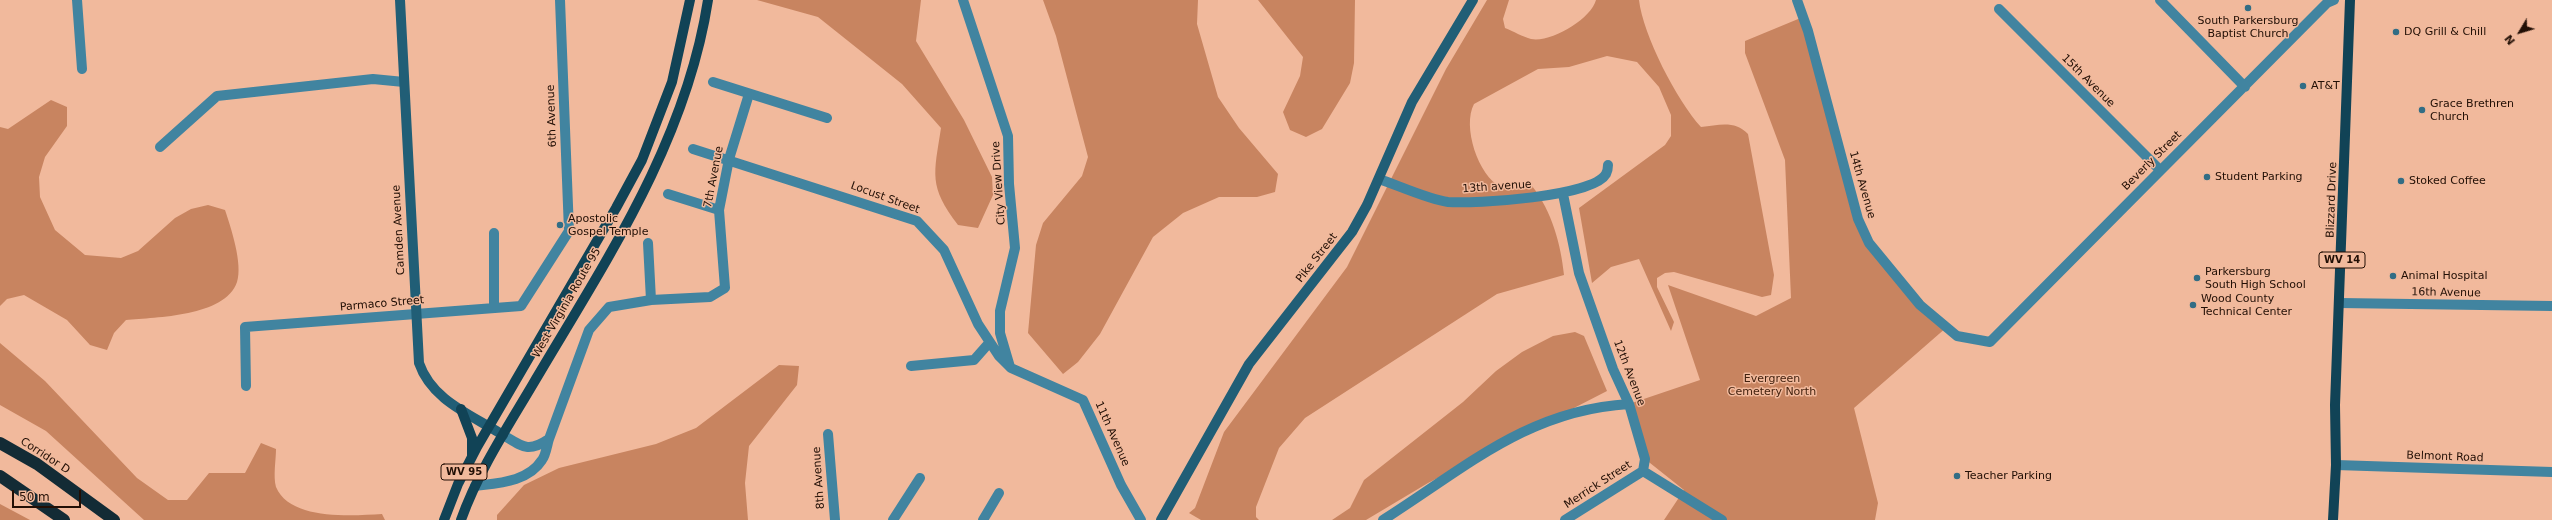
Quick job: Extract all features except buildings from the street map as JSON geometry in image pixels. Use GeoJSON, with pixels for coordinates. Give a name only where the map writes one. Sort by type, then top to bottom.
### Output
{"type":"FeatureCollection","features":[{"type":"Feature","properties":{"kind":"highway","name":"Corridor D"},"geometry":{"type":"LineString","coordinates":[[0,443],[37,464],[114,520]]}},
{"type":"Feature","properties":{"kind":"highway"},"geometry":{"type":"LineString","coordinates":[[0,476],[64,520]]}},
{"type":"Feature","properties":{"kind":"main road","name":"Camden Avenue"},"geometry":{"type":"LineString","coordinates":[[400,0],[418,355],[422,370],[437,392],[503,435]]}},
{"type":"Feature","properties":{"kind":"main road","name":"West Virginia Route 95"},"geometry":{"type":"LineString","coordinates":[[489,426],[616,208],[642,160],[672,82],[690,0]]}},
{"type":"Feature","properties":{"kind":"main road","name":"West Virginia Route 95"},"geometry":{"type":"LineString","coordinates":[[503,435],[623,231],[658,166],[689,84],[708,0]]}},
{"type":"Feature","properties":{"kind":"main road","name":"Pike Street"},"geometry":{"type":"LineString","coordinates":[[1162,520],[1249,364],[1352,232],[1378,179],[1412,102],[1473,0]]}},
{"type":"Feature","properties":{"kind":"main road","name":"Blizzard Drive"},"geometry":{"type":"LineString","coordinates":[[2332,520],[2336,465],[2335,405],[2340,303],[2350,0]]}},
{"type":"Feature","properties":{"kind":"main road"},"geometry":{"type":"LineString","coordinates":[[461,409],[472,438],[472,456]]}},
{"type":"Feature","properties":{"kind":"main road","name":"WV 95"},"geometry":{"type":"LineString","coordinates":[[444,520],[472,456],[489,426]]}},
{"type":"Feature","properties":{"kind":"main road","name":"WV 95"},"geometry":{"type":"LineString","coordinates":[[461,520],[475,486],[503,435]]}},
{"type":"Feature","properties":{"kind":"street"},"geometry":{"type":"LineString","coordinates":[[77,0],[82,68]]}},
{"type":"Feature","properties":{"kind":"street","name":"6th Avenue"},"geometry":{"type":"LineString","coordinates":[[521,306],[569,231],[560,0]]}},
{"type":"Feature","properties":{"kind":"street","name":"City View Drive"},"geometry":{"type":"LineString","coordinates":[[963,0],[1008,136],[1009,184],[1015,248],[1000,311],[1000,333],[1011,368]]}},
{"type":"Feature","properties":{"kind":"street","name":"14th Avenue"},"geometry":{"type":"LineString","coordinates":[[1797,0],[1808,31],[1858,219],[1869,243],[1920,305],[1958,336],[1990,342]]}},
{"type":"Feature","properties":{"kind":"street"},"geometry":{"type":"LineString","coordinates":[[2161,0],[2245,86]]}},
{"type":"Feature","properties":{"kind":"street","name":"Beverly Street"},"geometry":{"type":"LineString","coordinates":[[1990,342],[2327,3],[2334,0]]}},
{"type":"Feature","properties":{"kind":"street","name":"15th Avenue"},"geometry":{"type":"LineString","coordinates":[[2000,9],[2160,170]]}},
{"type":"Feature","properties":{"kind":"street"},"geometry":{"type":"LineString","coordinates":[[160,147],[217,96],[372,79],[404,82]]}},
{"type":"Feature","properties":{"kind":"street"},"geometry":{"type":"LineString","coordinates":[[713,82],[827,118]]}},
{"type":"Feature","properties":{"kind":"street","name":"7th Avenue"},"geometry":{"type":"LineString","coordinates":[[651,300],[710,297],[725,288],[719,210],[729,159],[740,119],[749,94]]}},
{"type":"Feature","properties":{"kind":"street","name":"Locust Street"},"geometry":{"type":"LineString","coordinates":[[693,149],[729,159],[918,220],[944,250],[978,324],[989,343],[999,356]]}},
{"type":"Feature","properties":{"kind":"street","name":"13th avenue"},"geometry":{"type":"LineString","coordinates":[[1378,179],[1447,202],[1563,194],[1596,183],[1606,175],[1608,166]]}},
{"type":"Feature","properties":{"kind":"street"},"geometry":{"type":"LineString","coordinates":[[668,194],[719,210]]}},
{"type":"Feature","properties":{"kind":"street","name":"12th Avenue"},"geometry":{"type":"LineString","coordinates":[[1563,194],[1582,280],[1613,368],[1629,404],[1645,459],[1643,471]]}},
{"type":"Feature","properties":{"kind":"street"},"geometry":{"type":"LineString","coordinates":[[494,233],[494,308]]}},
{"type":"Feature","properties":{"kind":"street"},"geometry":{"type":"LineString","coordinates":[[475,486],[507,482],[524,476],[543,460],[549,439],[589,330],[609,308],[651,300],[648,243]]}},
{"type":"Feature","properties":{"kind":"street","name":"16th Avenue"},"geometry":{"type":"LineString","coordinates":[[2340,303],[2552,306]]}},
{"type":"Feature","properties":{"kind":"street","name":"Parmaco Street"},"geometry":{"type":"LineString","coordinates":[[246,386],[245,327],[415,312],[521,306]]}},
{"type":"Feature","properties":{"kind":"street"},"geometry":{"type":"LineString","coordinates":[[911,366],[974,360],[989,343]]}},
{"type":"Feature","properties":{"kind":"street","name":"11th Avenue"},"geometry":{"type":"LineString","coordinates":[[999,356],[1011,368],[1083,400],[1121,485],[1141,520]]}},
{"type":"Feature","properties":{"kind":"street"},"geometry":{"type":"LineString","coordinates":[[1383,520],[1499,443],[1556,417],[1611,405],[1629,404]]}},
{"type":"Feature","properties":{"kind":"street","name":"8th Avenue"},"geometry":{"type":"LineString","coordinates":[[828,434],[835,520]]}},
{"type":"Feature","properties":{"kind":"street"},"geometry":{"type":"LineString","coordinates":[[503,435],[525,447],[532,448],[549,439]]}},
{"type":"Feature","properties":{"kind":"street","name":"Belmont Road"},"geometry":{"type":"LineString","coordinates":[[2336,465],[2552,472]]}},
{"type":"Feature","properties":{"kind":"street"},"geometry":{"type":"LineString","coordinates":[[1643,471],[1722,520]]}},
{"type":"Feature","properties":{"kind":"street","name":"Merrick Street"},"geometry":{"type":"LineString","coordinates":[[1565,520],[1643,471]]}},
{"type":"Feature","properties":{"kind":"street"},"geometry":{"type":"LineString","coordinates":[[893,520],[920,478]]}},
{"type":"Feature","properties":{"kind":"street"},"geometry":{"type":"LineString","coordinates":[[983,520],[999,493]]}},
{"type":"Feature","properties":{"kind":"green space"},"geometry":{"type":"Polygon","coordinates":[[[757,0],[921,0],[916,41],[964,120],[992,177],[993,195],[978,228],[958,225],[948,212],[938,189],[935,169],[941,128],[902,84],[818,17],[757,0]]]}},
{"type":"Feature","properties":{"kind":"green space"},"geometry":{"type":"Polygon","coordinates":[[[1043,0],[1198,0],[1197,24],[1218,97],[1239,128],[1278,174],[1275,192],[1257,197],[1219,197],[1183,213],[1153,237],[1100,334],[1078,362],[1063,374],[1028,333],[1036,245],[1043,223],[1082,176],[1088,157],[1056,36],[1043,0]]]}},
{"type":"Feature","properties":{"kind":"green space"},"geometry":{"type":"Polygon","coordinates":[[[1258,0],[1355,0],[1354,63],[1350,83],[1322,129],[1306,137],[1290,130],[1283,112],[1300,76],[1303,57],[1258,0]]]}},
{"type":"Feature","properties":{"kind":"green space"},"geometry":{"type":"Polygon","coordinates":[[[1487,0],[1509,0],[1503,19],[1505,28],[1531,39],[1539,39],[1559,33],[1579,22],[1587,15],[1596,0],[1639,0],[1647,31],[1662,67],[1692,116],[1701,127],[1726,124],[1738,127],[1748,134],[1774,275],[1771,295],[1762,297],[1674,272],[1665,273],[1657,278],[1657,287],[1674,322],[1671,331],[1639,259],[1611,267],[1592,283],[1579,208],[1665,145],[1671,136],[1671,115],[1659,87],[1637,62],[1607,56],[1569,67],[1538,69],[1474,104],[1471,113],[1471,137],[1479,162],[1493,181],[1504,188],[1532,186],[1539,196],[1550,217],[1558,240],[1564,275],[1497,294],[1305,418],[1279,448],[1256,507],[1256,517],[1259,520],[1201,520],[1189,513],[1195,508],[1224,432],[1347,267],[1446,69],[1487,0]]]}},
{"type":"Feature","properties":{"kind":"green space","name":"Evergreen Cemetery North"},"geometry":{"type":"Polygon","coordinates":[[[1803,17],[1869,243],[1947,327],[1854,408],[1878,503],[1875,520],[1664,520],[1684,490],[1645,459],[1629,404],[1700,380],[1668,285],[1756,316],[1791,298],[1785,160],[1745,53],[1745,41],[1803,17]]]}},
{"type":"Feature","properties":{"kind":"green space"},"geometry":{"type":"Polygon","coordinates":[[[51,100],[67,107],[67,126],[45,157],[39,177],[40,197],[55,230],[85,255],[121,258],[138,251],[175,218],[191,209],[208,205],[225,210],[236,246],[238,266],[237,282],[230,294],[219,302],[205,309],[171,316],[126,320],[114,333],[107,350],[90,345],[67,320],[24,295],[7,299],[0,306],[0,127],[8,129],[51,100]]]}},
{"type":"Feature","properties":{"kind":"green space"},"geometry":{"type":"Polygon","coordinates":[[[1575,332],[1584,336],[1607,391],[1428,483],[1366,520],[1332,520],[1350,508],[1364,480],[1463,402],[1496,371],[1522,352],[1553,336],[1575,332]]]}},
{"type":"Feature","properties":{"kind":"green space"},"geometry":{"type":"Polygon","coordinates":[[[0,343],[45,381],[137,478],[168,500],[187,500],[209,473],[245,473],[261,443],[276,449],[276,487],[283,498],[294,505],[307,511],[322,514],[382,514],[385,520],[144,520],[46,431],[0,405],[0,343]]]}},
{"type":"Feature","properties":{"kind":"green space"},"geometry":{"type":"Polygon","coordinates":[[[779,365],[799,366],[797,385],[749,446],[745,483],[748,520],[497,520],[497,515],[524,485],[559,468],[656,444],[696,428],[779,365]]]}},
{"type":"Feature","properties":{"kind":"green space"},"geometry":{"type":"Polygon","coordinates":[[[0,504],[30,520],[0,520],[0,504]]]}},
{"type":"Feature","properties":{"kind":"place","name":"South Parkersburg Baptist Church"},"geometry":{"type":"Point","coordinates":[2248,8]}},
{"type":"Feature","properties":{"kind":"place","name":"DQ Grill & Chill"},"geometry":{"type":"Point","coordinates":[2396,32]}},
{"type":"Feature","properties":{"kind":"place","name":"AT&T"},"geometry":{"type":"Point","coordinates":[2303,86]}},
{"type":"Feature","properties":{"kind":"place","name":"Grace Brethren Church"},"geometry":{"type":"Point","coordinates":[2422,110]}},
{"type":"Feature","properties":{"kind":"place","name":"Student Parking"},"geometry":{"type":"Point","coordinates":[2207,177]}},
{"type":"Feature","properties":{"kind":"place","name":"Stoked Coffee"},"geometry":{"type":"Point","coordinates":[2401,181]}},
{"type":"Feature","properties":{"kind":"place","name":"Apostolic Gospel Temple"},"geometry":{"type":"Point","coordinates":[560,225]}},
{"type":"Feature","properties":{"kind":"place","name":"Animal Hospital"},"geometry":{"type":"Point","coordinates":[2393,276]}},
{"type":"Feature","properties":{"kind":"place","name":"Parkersburg South High School"},"geometry":{"type":"Point","coordinates":[2197,278]}},
{"type":"Feature","properties":{"kind":"place","name":"Wood County Technical Center"},"geometry":{"type":"Point","coordinates":[2193,305]}},
{"type":"Feature","properties":{"kind":"place","name":"Teacher Parking"},"geometry":{"type":"Point","coordinates":[1957,476]}}]}
